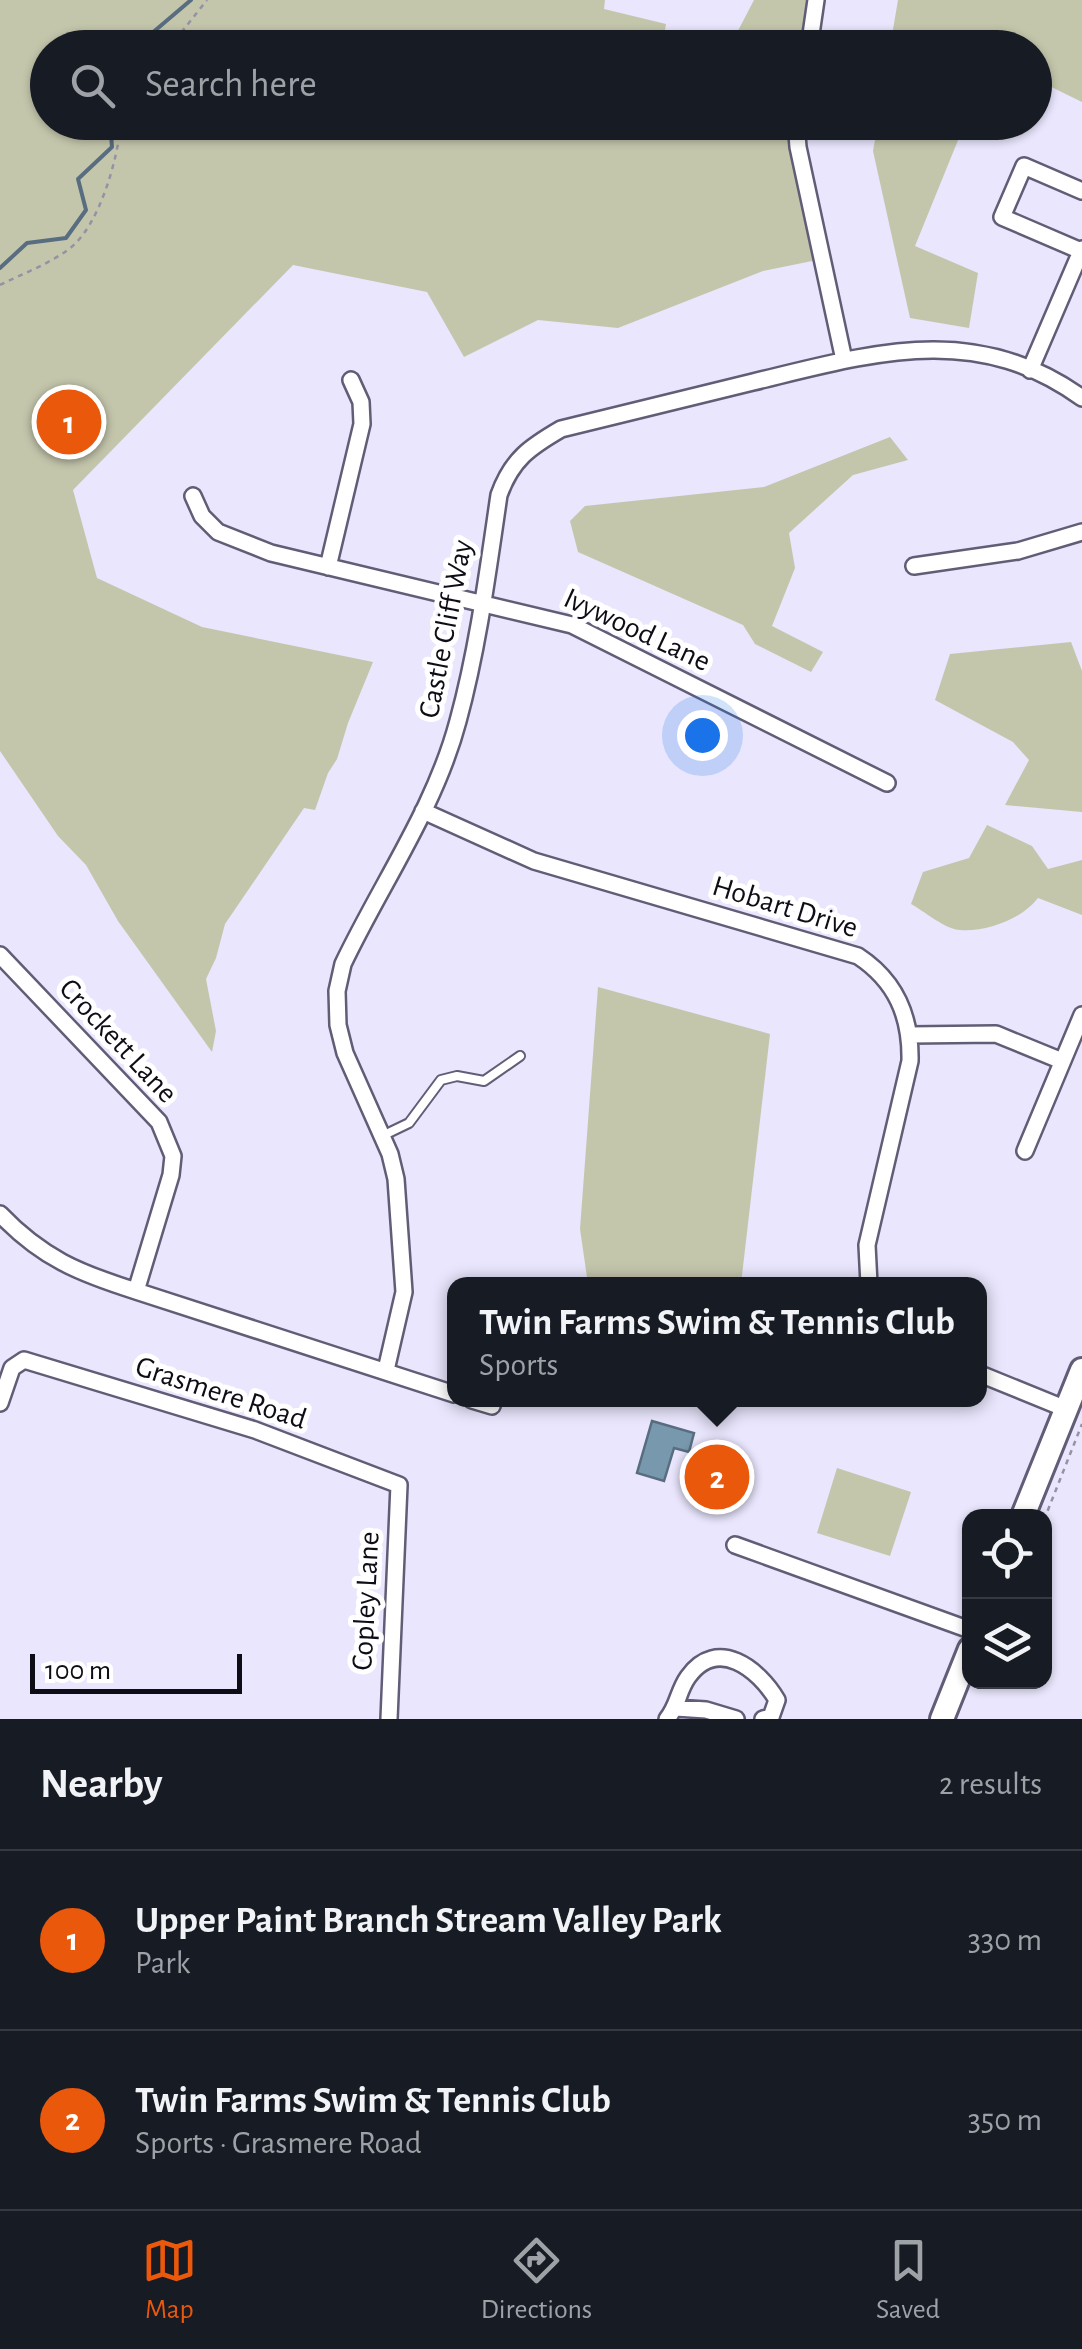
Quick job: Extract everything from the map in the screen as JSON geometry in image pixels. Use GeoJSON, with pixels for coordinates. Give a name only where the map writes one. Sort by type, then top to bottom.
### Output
{"type":"FeatureCollection","features":[{"type":"Feature","properties":{"kind":"main road"},"geometry":{"type":"LineString","coordinates":[[1027,1509],[1074,1416],[1082,1370]]}},
{"type":"Feature","properties":{"kind":"main road"},"geometry":{"type":"LineString","coordinates":[[942,1719],[962,1669]]}},
{"type":"Feature","properties":{"kind":"street"},"geometry":{"type":"LineString","coordinates":[[812,30],[816,0]]}},
{"type":"Feature","properties":{"kind":"street"},"geometry":{"type":"LineString","coordinates":[[797,140],[844,360]]}},
{"type":"Feature","properties":{"kind":"street"},"geometry":{"type":"LineString","coordinates":[[1030,370],[1082,250],[1002,217],[1024,166],[1082,192]]}},
{"type":"Feature","properties":{"kind":"street","name":"Castle Cliff Way"},"geometry":{"type":"LineString","coordinates":[[386,1370],[404,1292],[396,1179],[382,1136],[345,1052],[338,1026],[337,991],[343,964],[423,811],[458,724],[504,480],[525,451],[560,429],[844,360],[919,348],[991,355],[1030,370],[1082,398]]}},
{"type":"Feature","properties":{"kind":"street"},"geometry":{"type":"LineString","coordinates":[[328,567],[362,424],[360,402],[351,380]]}},
{"type":"Feature","properties":{"kind":"street","name":"Ivywood Lane"},"geometry":{"type":"LineString","coordinates":[[193,496],[202,516],[218,532],[271,553],[572,625],[887,783]]}},
{"type":"Feature","properties":{"kind":"street"},"geometry":{"type":"LineString","coordinates":[[914,566],[1018,551],[1082,532]]}},
{"type":"Feature","properties":{"kind":"street","name":"Hobart Drive"},"geometry":{"type":"LineString","coordinates":[[423,811],[534,861],[858,956],[876,968],[904,1010],[910,1035],[910,1061],[867,1245],[869,1277]]}},
{"type":"Feature","properties":{"kind":"street","name":"Crockett Lane"},"geometry":{"type":"LineString","coordinates":[[0,955],[159,1122],[173,1156],[172,1175],[136,1290]]}},
{"type":"Feature","properties":{"kind":"street"},"geometry":{"type":"LineString","coordinates":[[1025,1151],[1082,1015]]}},
{"type":"Feature","properties":{"kind":"street"},"geometry":{"type":"LineString","coordinates":[[910,1035],[996,1034],[1062,1062]]}},
{"type":"Feature","properties":{"kind":"street"},"geometry":{"type":"LineString","coordinates":[[0,1214],[52,1259],[82,1274],[447,1392]]}},
{"type":"Feature","properties":{"kind":"street","name":"Grasmere Road"},"geometry":{"type":"LineString","coordinates":[[0,1403],[12,1368],[24,1360],[254,1430],[399,1485]]}},
{"type":"Feature","properties":{"kind":"street"},"geometry":{"type":"LineString","coordinates":[[987,1377],[1074,1416]]}},
{"type":"Feature","properties":{"kind":"street","name":"Copley Lane"},"geometry":{"type":"LineString","coordinates":[[388,1719],[399,1485]]}},
{"type":"Feature","properties":{"kind":"street"},"geometry":{"type":"LineString","coordinates":[[735,1545],[962,1627]]}},
{"type":"Feature","properties":{"kind":"street"},"geometry":{"type":"LineString","coordinates":[[736,1719],[706,1710],[672,1714],[690,1673],[705,1663],[722,1659],[741,1661],[767,1684],[776,1700],[771,1717],[763,1719]]}},
{"type":"Feature","properties":{"kind":"lane"},"geometry":{"type":"LineString","coordinates":[[382,1136],[409,1122],[441,1080],[457,1076],[484,1081],[520,1056]]}},
{"type":"Feature","properties":{"kind":"path"},"geometry":{"type":"LineString","coordinates":[[183,30],[207,0]]}},
{"type":"Feature","properties":{"kind":"path"},"geometry":{"type":"LineString","coordinates":[[0,285],[71,248],[97,213],[120,140]]}},
{"type":"Feature","properties":{"kind":"path"},"geometry":{"type":"LineString","coordinates":[[1047,1509],[1074,1416]]}},
{"type":"Feature","properties":{"kind":"green space"},"geometry":{"type":"Polygon","coordinates":[[[0,0],[605,0],[604,9],[666,24],[665,30],[30,30],[30,140],[799,140],[822,259],[763,271],[618,328],[538,320],[464,357],[427,292],[293,265],[73,490],[97,578],[202,627],[373,662],[315,810],[304,808],[225,924],[206,979],[216,1031],[212,1052],[118,921],[86,865],[58,836],[0,751],[0,0]]]}},
{"type":"Feature","properties":{"kind":"green space"},"geometry":{"type":"Polygon","coordinates":[[[754,0],[816,0],[812,30],[738,30],[754,0]]]}},
{"type":"Feature","properties":{"kind":"green space"},"geometry":{"type":"Polygon","coordinates":[[[898,0],[1082,0],[1082,102],[1052,87],[1052,30],[893,30],[898,0]]]}},
{"type":"Feature","properties":{"kind":"green space"},"geometry":{"type":"Polygon","coordinates":[[[875,140],[958,140],[915,246],[978,273],[969,328],[910,318],[873,151],[875,140]]]}},
{"type":"Feature","properties":{"kind":"green space"},"geometry":{"type":"Polygon","coordinates":[[[890,437],[908,460],[853,475],[789,533],[795,568],[772,626],[823,652],[811,672],[755,644],[743,625],[578,552],[570,521],[585,506],[764,487],[890,437]]]}},
{"type":"Feature","properties":{"kind":"green space"},"geometry":{"type":"Polygon","coordinates":[[[1071,642],[1082,671],[1082,812],[1005,805],[1029,760],[1013,742],[935,700],[950,654],[1071,642]]]}},
{"type":"Feature","properties":{"kind":"green space"},"geometry":{"type":"Polygon","coordinates":[[[987,825],[1032,846],[1048,869],[1082,860],[1082,915],[1038,898],[1003,923],[960,930],[911,904],[923,872],[969,858],[987,825]]]}},
{"type":"Feature","properties":{"kind":"green space"},"geometry":{"type":"Polygon","coordinates":[[[598,987],[770,1034],[742,1277],[587,1277],[580,1229],[598,987]]]}},
{"type":"Feature","properties":{"kind":"green space"},"geometry":{"type":"Polygon","coordinates":[[[837,1468],[911,1492],[890,1556],[817,1533],[837,1468]]]}},
{"type":"Feature","properties":{"kind":"water"},"geometry":{"type":"Polygon","coordinates":[[[652,1421],[694,1433],[689,1452],[674,1448],[664,1481],[637,1473],[652,1421]]]}},
{"type":"Feature","properties":{"kind":"waterway"},"geometry":{"type":"LineString","coordinates":[[156,30],[191,0]]}},
{"type":"Feature","properties":{"kind":"waterway"},"geometry":{"type":"LineString","coordinates":[[0,268],[27,243],[66,238],[86,210],[78,179],[112,147],[111,140]]}},
{"type":"Feature","properties":{"kind":"place","name":"Upper Paint Branch Stream Valley Park"},"geometry":{"type":"Point","coordinates":[69,422]}},
{"type":"Feature","properties":{"kind":"place","name":"Twin Farms Swim & Tennis Club"},"geometry":{"type":"Point","coordinates":[717,1477]}}]}
